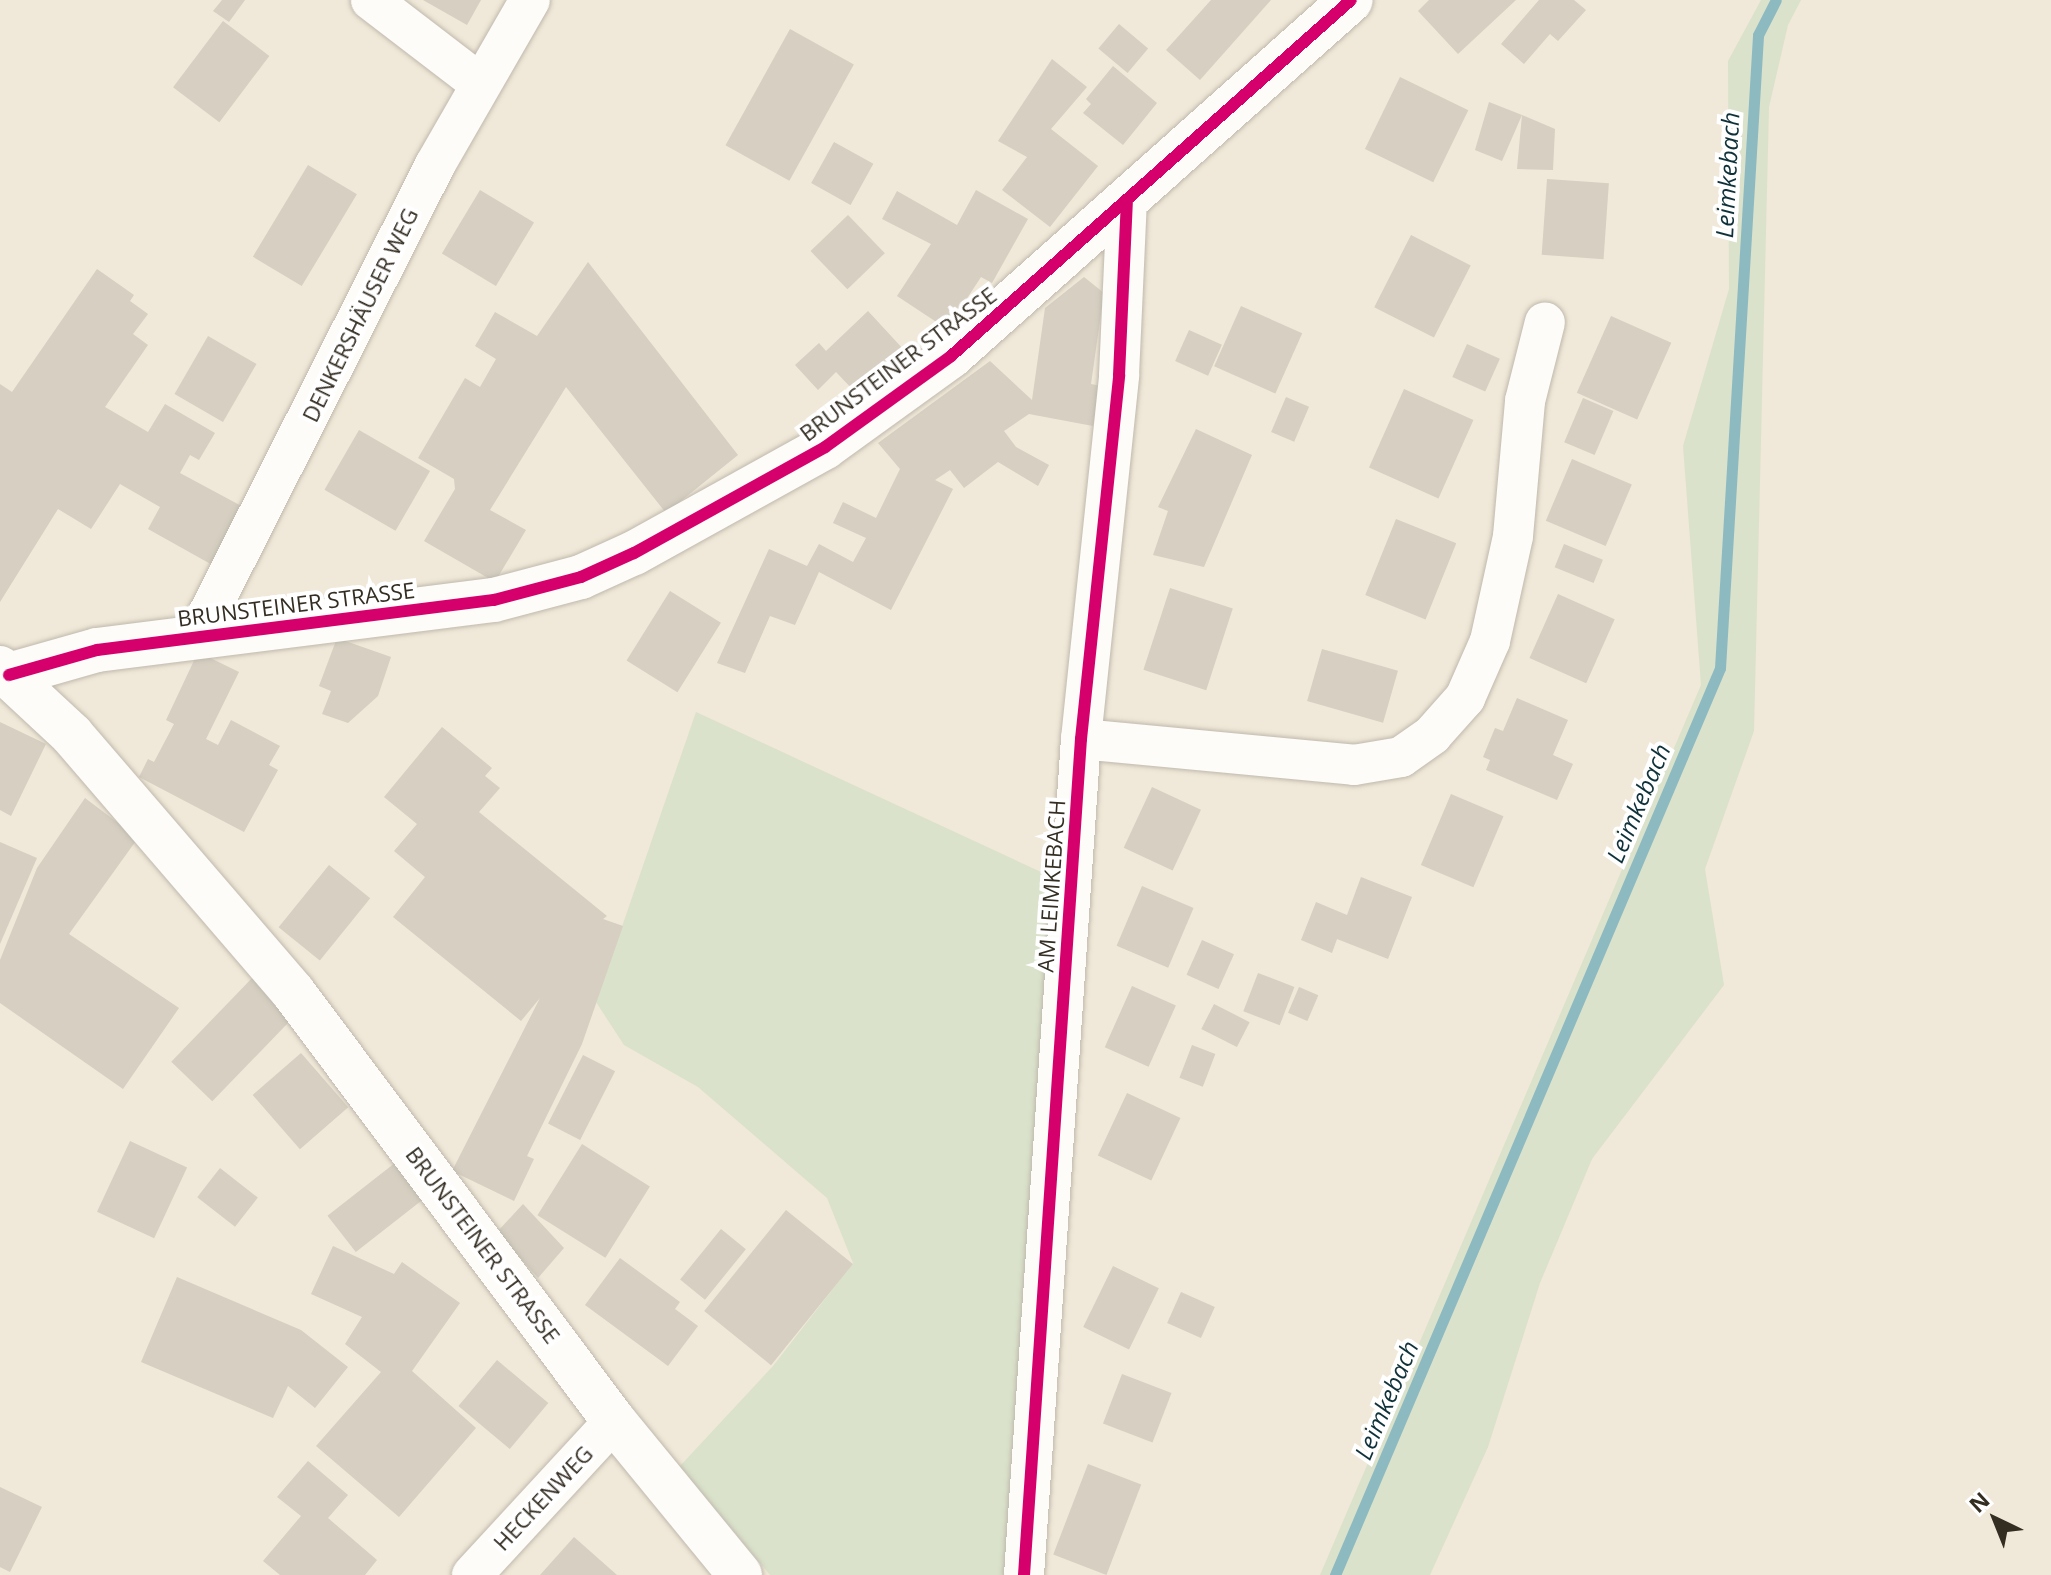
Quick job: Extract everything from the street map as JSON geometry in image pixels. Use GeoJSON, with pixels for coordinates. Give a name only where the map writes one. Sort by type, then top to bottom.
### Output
{"type":"FeatureCollection","features":[{"type":"Feature","properties":{"kind":"street"},"geometry":{"type":"LineString","coordinates":[[371,0],[479,83]]}},
{"type":"Feature","properties":{"kind":"street","name":"DENKERSHÄUSER WEG"},"geometry":{"type":"LineString","coordinates":[[198,634],[479,83],[530,0]]}},
{"type":"Feature","properties":{"kind":"street","name":"BRUNSTEINER STRASSE"},"geometry":{"type":"LineString","coordinates":[[5,672],[97,650],[198,634],[494,600],[569,581],[634,553],[756,489],[887,403],[1018,299],[1351,0]]}},
{"type":"Feature","properties":{"kind":"street","name":"AM LEIMKEBACH"},"geometry":{"type":"LineString","coordinates":[[1024,1575],[1081,739],[1119,375],[1127,200]]}},
{"type":"Feature","properties":{"kind":"street"},"geometry":{"type":"LineString","coordinates":[[1081,739],[1354,765],[1401,757],[1432,735],[1465,698],[1490,641],[1513,536],[1525,401],[1545,322]]}},
{"type":"Feature","properties":{"kind":"street","name":"BRUNSTEINER STRASSE"},"geometry":{"type":"LineString","coordinates":[[5,672],[72,735],[293,992],[614,1421],[740,1575]]}},
{"type":"Feature","properties":{"kind":"street","name":"HECKENWEG"},"geometry":{"type":"LineString","coordinates":[[472,1575],[614,1421]]}},
{"type":"Feature","properties":{"kind":"green space"},"geometry":{"type":"Polygon","coordinates":[[[1761,0],[1801,0],[1788,25],[1769,107],[1754,731],[1705,869],[1724,985],[1592,1159],[1540,1283],[1488,1447],[1430,1575],[1320,1575],[1701,685],[1683,446],[1729,289],[1728,61],[1761,0]]]}},
{"type":"Feature","properties":{"kind":"green space"},"geometry":{"type":"Polygon","coordinates":[[[696,712],[1054,878],[1007,1575],[770,1575],[680,1466],[773,1366],[853,1263],[827,1198],[698,1087],[624,1045],[596,1002],[696,712]]]}},
{"type":"Feature","properties":{"kind":"building"},"geometry":{"type":"Polygon","coordinates":[[[222,0],[245,0],[229,22],[213,11],[222,0]]]}},
{"type":"Feature","properties":{"kind":"building"},"geometry":{"type":"Polygon","coordinates":[[[423,0],[481,0],[467,25],[423,0]]]}},
{"type":"Feature","properties":{"kind":"building"},"geometry":{"type":"Polygon","coordinates":[[[1211,0],[1271,0],[1200,80],[1166,50],[1211,0]]]}},
{"type":"Feature","properties":{"kind":"building"},"geometry":{"type":"Polygon","coordinates":[[[1429,0],[1516,0],[1458,54],[1418,11],[1429,0]]]}},
{"type":"Feature","properties":{"kind":"building"},"geometry":{"type":"Polygon","coordinates":[[[1539,0],[1574,0],[1586,10],[1558,41],[1550,34],[1524,64],[1501,44],[1539,0]]]}},
{"type":"Feature","properties":{"kind":"building"},"geometry":{"type":"Polygon","coordinates":[[[223,21],[269,56],[219,122],[173,87],[223,21]]]}},
{"type":"Feature","properties":{"kind":"building"},"geometry":{"type":"Polygon","coordinates":[[[1119,24],[1148,48],[1128,73],[1098,49],[1119,24]]]}},
{"type":"Feature","properties":{"kind":"building"},"geometry":{"type":"Polygon","coordinates":[[[790,29],[854,64],[789,181],[726,145],[790,29]]]}},
{"type":"Feature","properties":{"kind":"building"},"geometry":{"type":"Polygon","coordinates":[[[1052,59],[1087,87],[1051,129],[1098,166],[1050,227],[1002,190],[1027,157],[998,141],[1052,59]]]}},
{"type":"Feature","properties":{"kind":"building"},"geometry":{"type":"Polygon","coordinates":[[[1113,66],[1157,103],[1123,145],[1083,113],[1091,104],[1086,99],[1113,66]]]}},
{"type":"Feature","properties":{"kind":"building"},"geometry":{"type":"Polygon","coordinates":[[[1400,77],[1468,110],[1433,182],[1365,149],[1400,77]]]}},
{"type":"Feature","properties":{"kind":"building"},"geometry":{"type":"Polygon","coordinates":[[[1489,102],[1522,115],[1502,161],[1475,150],[1489,102]]]}},
{"type":"Feature","properties":{"kind":"building"},"geometry":{"type":"Polygon","coordinates":[[[1522,115],[1555,129],[1553,170],[1517,169],[1522,115]]]}},
{"type":"Feature","properties":{"kind":"building"},"geometry":{"type":"Polygon","coordinates":[[[834,142],[873,164],[851,205],[811,183],[834,142]]]}},
{"type":"Feature","properties":{"kind":"building"},"geometry":{"type":"Polygon","coordinates":[[[308,165],[357,194],[302,286],[253,257],[308,165]]]}},
{"type":"Feature","properties":{"kind":"building"},"geometry":{"type":"Polygon","coordinates":[[[1547,179],[1609,183],[1604,259],[1542,255],[1547,179]]]}},
{"type":"Feature","properties":{"kind":"building"},"geometry":{"type":"Polygon","coordinates":[[[480,190],[534,222],[496,286],[442,253],[480,190]]]}},
{"type":"Feature","properties":{"kind":"building"},"geometry":{"type":"Polygon","coordinates":[[[976,190],[1028,219],[992,283],[981,277],[947,329],[897,296],[931,244],[882,219],[897,191],[957,225],[976,190]]]}},
{"type":"Feature","properties":{"kind":"building"},"geometry":{"type":"Polygon","coordinates":[[[848,215],[885,253],[847,289],[811,251],[848,215]]]}},
{"type":"Feature","properties":{"kind":"building"},"geometry":{"type":"Polygon","coordinates":[[[1411,235],[1471,265],[1434,338],[1374,307],[1411,235]]]}},
{"type":"Feature","properties":{"kind":"building"},"geometry":{"type":"Polygon","coordinates":[[[588,262],[738,455],[666,513],[566,387],[490,510],[526,530],[495,582],[424,541],[455,489],[454,479],[418,458],[465,378],[480,387],[496,359],[475,346],[495,312],[537,336],[588,262]]]}},
{"type":"Feature","properties":{"kind":"building"},"geometry":{"type":"Polygon","coordinates":[[[97,269],[134,295],[130,301],[148,314],[133,334],[148,345],[105,407],[148,432],[165,404],[215,433],[199,460],[190,455],[180,473],[247,509],[216,567],[148,529],[160,507],[120,484],[91,529],[58,509],[0,602],[0,384],[12,392],[97,269]]]}},
{"type":"Feature","properties":{"kind":"building"},"geometry":{"type":"Polygon","coordinates":[[[1084,277],[1104,293],[1091,384],[1101,386],[1093,426],[1029,414],[1004,431],[1016,447],[1049,465],[1038,486],[998,462],[964,488],[950,470],[935,480],[953,489],[891,610],[819,572],[795,625],[770,616],[745,673],[717,663],[769,549],[807,566],[819,544],[853,562],[866,538],[833,523],[843,502],[876,518],[900,469],[878,443],[990,361],[1032,400],[1045,308],[1084,277]]]}},
{"type":"Feature","properties":{"kind":"building"},"geometry":{"type":"Polygon","coordinates":[[[1241,306],[1302,333],[1275,394],[1214,366],[1241,306]]]}},
{"type":"Feature","properties":{"kind":"building"},"geometry":{"type":"Polygon","coordinates":[[[868,311],[904,350],[857,394],[836,372],[818,390],[795,365],[819,343],[826,351],[868,311]]]}},
{"type":"Feature","properties":{"kind":"building"},"geometry":{"type":"Polygon","coordinates":[[[1611,316],[1671,343],[1637,420],[1577,393],[1611,316]]]}},
{"type":"Feature","properties":{"kind":"building"},"geometry":{"type":"Polygon","coordinates":[[[1189,330],[1222,345],[1208,376],[1175,361],[1189,330]]]}},
{"type":"Feature","properties":{"kind":"building"},"geometry":{"type":"Polygon","coordinates":[[[208,336],[256,364],[223,422],[174,394],[208,336]]]}},
{"type":"Feature","properties":{"kind":"building"},"geometry":{"type":"Polygon","coordinates":[[[1467,344],[1500,359],[1485,392],[1452,377],[1467,344]]]}},
{"type":"Feature","properties":{"kind":"building"},"geometry":{"type":"Polygon","coordinates":[[[1404,389],[1473,420],[1438,498],[1369,468],[1404,389]]]}},
{"type":"Feature","properties":{"kind":"building"},"geometry":{"type":"Polygon","coordinates":[[[1286,397],[1309,407],[1294,442],[1271,432],[1286,397]]]}},
{"type":"Feature","properties":{"kind":"building"},"geometry":{"type":"Polygon","coordinates":[[[1583,398],[1613,411],[1595,455],[1564,442],[1583,398]]]}},
{"type":"Feature","properties":{"kind":"building"},"geometry":{"type":"Polygon","coordinates":[[[1196,429],[1252,455],[1204,567],[1153,555],[1168,511],[1158,507],[1196,429]]]}},
{"type":"Feature","properties":{"kind":"building"},"geometry":{"type":"Polygon","coordinates":[[[359,430],[430,471],[396,531],[324,490],[359,430]]]}},
{"type":"Feature","properties":{"kind":"building"},"geometry":{"type":"Polygon","coordinates":[[[1572,459],[1632,484],[1606,546],[1546,521],[1572,459]]]}},
{"type":"Feature","properties":{"kind":"building"},"geometry":{"type":"Polygon","coordinates":[[[1396,519],[1456,543],[1426,619],[1365,595],[1396,519]]]}},
{"type":"Feature","properties":{"kind":"building"},"geometry":{"type":"Polygon","coordinates":[[[1564,544],[1603,560],[1594,583],[1555,567],[1564,544]]]}},
{"type":"Feature","properties":{"kind":"building"},"geometry":{"type":"Polygon","coordinates":[[[1170,588],[1233,608],[1206,690],[1143,670],[1170,588]]]}},
{"type":"Feature","properties":{"kind":"building"},"geometry":{"type":"Polygon","coordinates":[[[670,591],[721,623],[677,692],[627,661],[670,591]]]}},
{"type":"Feature","properties":{"kind":"building"},"geometry":{"type":"Polygon","coordinates":[[[1558,594],[1615,619],[1586,683],[1530,658],[1558,594]]]}},
{"type":"Feature","properties":{"kind":"building"},"geometry":{"type":"Polygon","coordinates":[[[337,638],[391,657],[378,696],[348,723],[322,714],[331,691],[319,686],[337,638]]]}},
{"type":"Feature","properties":{"kind":"building"},"geometry":{"type":"Polygon","coordinates":[[[1322,649],[1398,671],[1383,723],[1307,701],[1322,649]]]}},
{"type":"Feature","properties":{"kind":"building"},"geometry":{"type":"Polygon","coordinates":[[[198,652],[239,672],[206,739],[218,745],[231,720],[280,746],[269,765],[278,770],[244,832],[139,777],[148,759],[154,762],[174,724],[166,720],[198,652]]]}},
{"type":"Feature","properties":{"kind":"building"},"geometry":{"type":"Polygon","coordinates":[[[1517,698],[1568,720],[1553,755],[1573,764],[1557,800],[1486,770],[1490,760],[1483,757],[1495,728],[1503,731],[1517,698]]]}},
{"type":"Feature","properties":{"kind":"building"},"geometry":{"type":"Polygon","coordinates":[[[0,722],[46,744],[11,816],[0,810],[0,722]]]}},
{"type":"Feature","properties":{"kind":"building"},"geometry":{"type":"Polygon","coordinates":[[[442,727],[492,768],[485,776],[500,788],[479,812],[607,916],[603,919],[623,926],[582,1044],[527,1156],[534,1159],[514,1201],[452,1171],[540,998],[521,1021],[393,917],[425,877],[394,851],[417,824],[384,797],[442,727]]]}},
{"type":"Feature","properties":{"kind":"building"},"geometry":{"type":"Polygon","coordinates":[[[1152,787],[1201,810],[1173,871],[1124,848],[1152,787]]]}},
{"type":"Feature","properties":{"kind":"building"},"geometry":{"type":"Polygon","coordinates":[[[1451,794],[1503,816],[1473,887],[1421,865],[1451,794]]]}},
{"type":"Feature","properties":{"kind":"building"},"geometry":{"type":"Polygon","coordinates":[[[85,798],[138,838],[69,934],[179,1008],[123,1089],[0,1003],[0,960],[37,868],[85,798]]]}},
{"type":"Feature","properties":{"kind":"building"},"geometry":{"type":"Polygon","coordinates":[[[0,842],[37,858],[0,944],[0,842]]]}},
{"type":"Feature","properties":{"kind":"building"},"geometry":{"type":"Polygon","coordinates":[[[329,865],[370,898],[320,961],[279,927],[329,865]]]}},
{"type":"Feature","properties":{"kind":"building"},"geometry":{"type":"Polygon","coordinates":[[[1361,877],[1412,897],[1388,959],[1337,939],[1332,953],[1301,940],[1316,902],[1347,915],[1361,877]]]}},
{"type":"Feature","properties":{"kind":"building"},"geometry":{"type":"Polygon","coordinates":[[[1142,886],[1194,908],[1168,968],[1117,946],[1142,886]]]}},
{"type":"Feature","properties":{"kind":"building"},"geometry":{"type":"Polygon","coordinates":[[[1202,940],[1234,954],[1219,989],[1187,975],[1202,940]]]}},
{"type":"Feature","properties":{"kind":"building"},"geometry":{"type":"Polygon","coordinates":[[[1258,973],[1294,987],[1280,1025],[1243,1011],[1258,973]]]}},
{"type":"Feature","properties":{"kind":"building"},"geometry":{"type":"Polygon","coordinates":[[[256,974],[297,1014],[212,1101],[171,1062],[256,974]]]}},
{"type":"Feature","properties":{"kind":"building"},"geometry":{"type":"Polygon","coordinates":[[[1132,986],[1176,1006],[1149,1067],[1105,1047],[1132,986]]]}},
{"type":"Feature","properties":{"kind":"building"},"geometry":{"type":"Polygon","coordinates":[[[1299,987],[1318,995],[1307,1021],[1288,1013],[1299,987]]]}},
{"type":"Feature","properties":{"kind":"building"},"geometry":{"type":"Polygon","coordinates":[[[1214,1004],[1250,1022],[1237,1047],[1201,1029],[1214,1004]]]}},
{"type":"Feature","properties":{"kind":"building"},"geometry":{"type":"Polygon","coordinates":[[[1192,1045],[1215,1054],[1203,1087],[1179,1078],[1192,1045]]]}},
{"type":"Feature","properties":{"kind":"building"},"geometry":{"type":"Polygon","coordinates":[[[301,1053],[348,1107],[300,1149],[253,1095],[301,1053]]]}},
{"type":"Feature","properties":{"kind":"building"},"geometry":{"type":"Polygon","coordinates":[[[583,1055],[615,1071],[580,1140],[548,1124],[583,1055]]]}},
{"type":"Feature","properties":{"kind":"building"},"geometry":{"type":"Polygon","coordinates":[[[1127,1093],[1180,1118],[1151,1180],[1098,1156],[1127,1093]]]}},
{"type":"Feature","properties":{"kind":"building"},"geometry":{"type":"Polygon","coordinates":[[[130,1141],[187,1168],[154,1238],[97,1212],[130,1141]]]}},
{"type":"Feature","properties":{"kind":"building"},"geometry":{"type":"Polygon","coordinates":[[[582,1144],[650,1186],[605,1258],[537,1215],[582,1144]]]}},
{"type":"Feature","properties":{"kind":"building"},"geometry":{"type":"Polygon","coordinates":[[[400,1159],[428,1195],[356,1252],[328,1216],[400,1159]]]}},
{"type":"Feature","properties":{"kind":"building"},"geometry":{"type":"Polygon","coordinates":[[[220,1168],[258,1198],[235,1227],[197,1197],[220,1168]]]}},
{"type":"Feature","properties":{"kind":"building"},"geometry":{"type":"Polygon","coordinates":[[[523,1204],[564,1248],[538,1278],[497,1232],[523,1204]]]}},
{"type":"Feature","properties":{"kind":"building"},"geometry":{"type":"Polygon","coordinates":[[[786,1210],[853,1264],[771,1365],[704,1311],[786,1210]]]}},
{"type":"Feature","properties":{"kind":"building"},"geometry":{"type":"Polygon","coordinates":[[[721,1229],[746,1249],[705,1300],[680,1280],[721,1229]]]}},
{"type":"Feature","properties":{"kind":"building"},"geometry":{"type":"Polygon","coordinates":[[[333,1246],[394,1274],[402,1262],[460,1303],[412,1371],[476,1428],[399,1517],[316,1446],[381,1372],[345,1344],[362,1317],[311,1294],[333,1246]]]}},
{"type":"Feature","properties":{"kind":"building"},"geometry":{"type":"Polygon","coordinates":[[[620,1258],[680,1302],[675,1309],[698,1326],[668,1366],[585,1305],[620,1258]]]}},
{"type":"Feature","properties":{"kind":"building"},"geometry":{"type":"Polygon","coordinates":[[[1113,1266],[1159,1288],[1129,1349],[1083,1327],[1113,1266]]]}},
{"type":"Feature","properties":{"kind":"building"},"geometry":{"type":"Polygon","coordinates":[[[177,1277],[301,1330],[348,1367],[315,1408],[288,1386],[273,1418],[141,1362],[177,1277]]]}},
{"type":"Feature","properties":{"kind":"building"},"geometry":{"type":"Polygon","coordinates":[[[1181,1292],[1215,1307],[1201,1338],[1167,1323],[1181,1292]]]}},
{"type":"Feature","properties":{"kind":"building"},"geometry":{"type":"Polygon","coordinates":[[[497,1360],[548,1403],[510,1449],[458,1406],[497,1360]]]}},
{"type":"Feature","properties":{"kind":"building"},"geometry":{"type":"Polygon","coordinates":[[[1122,1374],[1171,1393],[1152,1442],[1103,1423],[1122,1374]]]}},
{"type":"Feature","properties":{"kind":"building"},"geometry":{"type":"Polygon","coordinates":[[[308,1461],[348,1495],[328,1518],[377,1560],[365,1575],[280,1575],[263,1561],[301,1516],[277,1497],[308,1461]]]}},
{"type":"Feature","properties":{"kind":"building"},"geometry":{"type":"Polygon","coordinates":[[[1088,1464],[1141,1484],[1106,1575],[1053,1555],[1088,1464]]]}},
{"type":"Feature","properties":{"kind":"building"},"geometry":{"type":"Polygon","coordinates":[[[0,1487],[42,1507],[10,1572],[0,1567],[0,1487]]]}},
{"type":"Feature","properties":{"kind":"building"},"geometry":{"type":"Polygon","coordinates":[[[574,1537],[617,1575],[540,1575],[574,1537]]]}},
{"type":"Feature","properties":{"kind":"waterway","name":"Leimkebach"},"geometry":{"type":"LineString","coordinates":[[1335,1575],[1720,668],[1758,35],[1776,0]]}},
{"type":"Feature","properties":{"kind":"cycle path"},"geometry":{"type":"LineString","coordinates":[[9,675],[97,650],[494,600],[581,577],[634,553],[825,447],[951,356],[1351,0]]}},
{"type":"Feature","properties":{"kind":"cycle path"},"geometry":{"type":"LineString","coordinates":[[1024,1575],[1081,739],[1119,375],[1127,200]]}}]}
